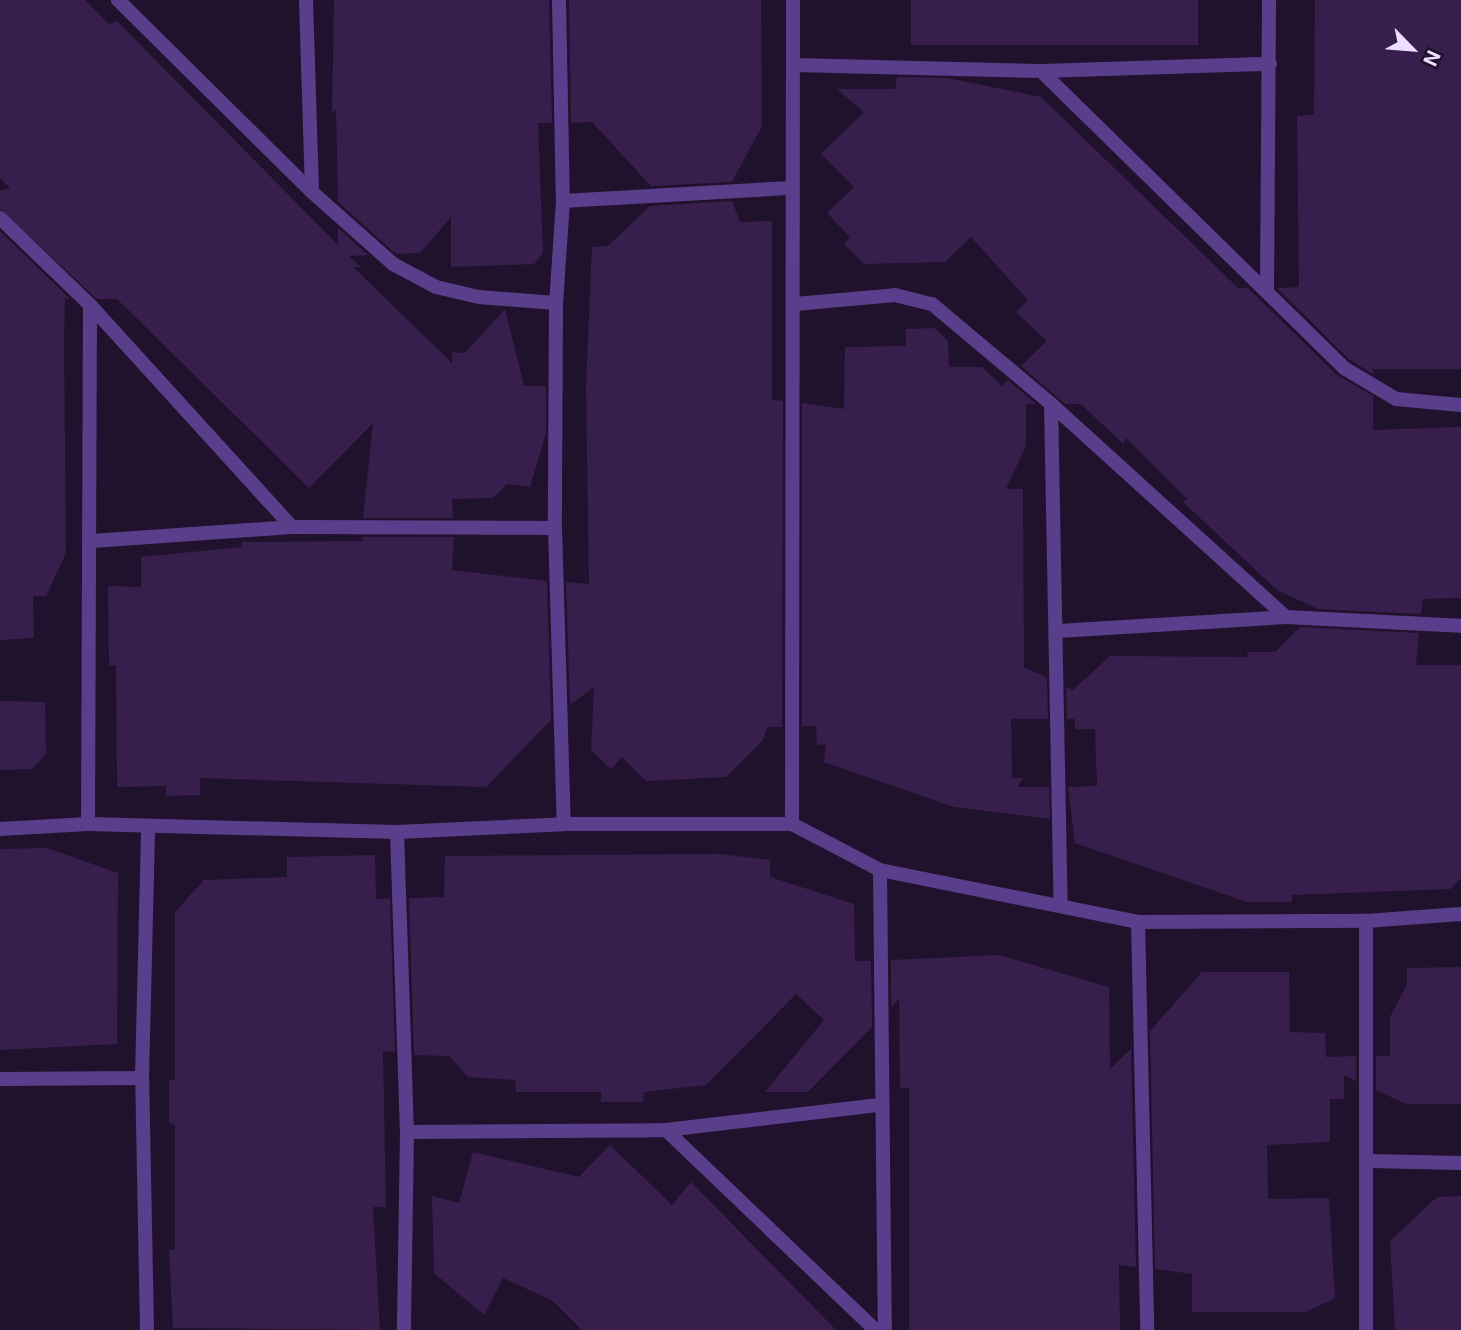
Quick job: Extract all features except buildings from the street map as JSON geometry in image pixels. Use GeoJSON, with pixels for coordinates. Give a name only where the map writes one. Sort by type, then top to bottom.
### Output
{"type":"FeatureCollection","features":[{"type":"Feature","properties":{"kind":"street"},"geometry":{"type":"LineString","coordinates":[[118,0],[312,192],[393,264],[436,287],[479,297],[556,303]]}},
{"type":"Feature","properties":{"kind":"street"},"geometry":{"type":"LineString","coordinates":[[306,0],[312,192]]}},
{"type":"Feature","properties":{"kind":"street"},"geometry":{"type":"LineString","coordinates":[[559,0],[563,201],[556,303],[555,528],[564,824]]}},
{"type":"Feature","properties":{"kind":"street"},"geometry":{"type":"LineString","coordinates":[[792,824],[795,304],[792,188],[793,0]]}},
{"type":"Feature","properties":{"kind":"street"},"geometry":{"type":"LineString","coordinates":[[1267,290],[1269,0]]}},
{"type":"Feature","properties":{"kind":"street"},"geometry":{"type":"LineString","coordinates":[[794,65],[1041,71],[1269,64]]}},
{"type":"Feature","properties":{"kind":"street"},"geometry":{"type":"LineString","coordinates":[[1041,71],[1344,368],[1396,399],[1461,405]]}},
{"type":"Feature","properties":{"kind":"street"},"geometry":{"type":"LineString","coordinates":[[563,201],[792,188]]}},
{"type":"Feature","properties":{"kind":"street"},"geometry":{"type":"LineString","coordinates":[[0,218],[90,305],[292,527]]}},
{"type":"Feature","properties":{"kind":"street"},"geometry":{"type":"LineString","coordinates":[[795,304],[895,295],[932,304],[1051,404],[1286,617]]}},
{"type":"Feature","properties":{"kind":"street"},"geometry":{"type":"LineString","coordinates":[[88,824],[92,541],[90,305]]}},
{"type":"Feature","properties":{"kind":"street"},"geometry":{"type":"LineString","coordinates":[[1051,404],[1058,631],[1061,903]]}},
{"type":"Feature","properties":{"kind":"street"},"geometry":{"type":"LineString","coordinates":[[92,541],[292,527],[555,528]]}},
{"type":"Feature","properties":{"kind":"street"},"geometry":{"type":"LineString","coordinates":[[1058,631],[1286,617],[1461,626]]}},
{"type":"Feature","properties":{"kind":"street"},"geometry":{"type":"LineString","coordinates":[[0,829],[88,824],[397,832],[564,824],[792,824],[880,870],[1061,903],[1138,922],[1366,921],[1461,914]]}},
{"type":"Feature","properties":{"kind":"street"},"geometry":{"type":"LineString","coordinates":[[147,1330],[142,1078],[148,827]]}},
{"type":"Feature","properties":{"kind":"street"},"geometry":{"type":"LineString","coordinates":[[397,832],[407,1132],[404,1330]]}},
{"type":"Feature","properties":{"kind":"street"},"geometry":{"type":"LineString","coordinates":[[880,870],[880,1105],[885,1330]]}},
{"type":"Feature","properties":{"kind":"street"},"geometry":{"type":"LineString","coordinates":[[1366,921],[1370,1161],[1366,1330]]}},
{"type":"Feature","properties":{"kind":"street"},"geometry":{"type":"LineString","coordinates":[[1138,922],[1147,1330]]}},
{"type":"Feature","properties":{"kind":"street"},"geometry":{"type":"LineString","coordinates":[[0,1079],[142,1078]]}},
{"type":"Feature","properties":{"kind":"street"},"geometry":{"type":"LineString","coordinates":[[407,1132],[666,1130],[880,1105]]}},
{"type":"Feature","properties":{"kind":"street"},"geometry":{"type":"LineString","coordinates":[[666,1130],[875,1330]]}},
{"type":"Feature","properties":{"kind":"street"},"geometry":{"type":"LineString","coordinates":[[1370,1161],[1461,1163]]}}]}
